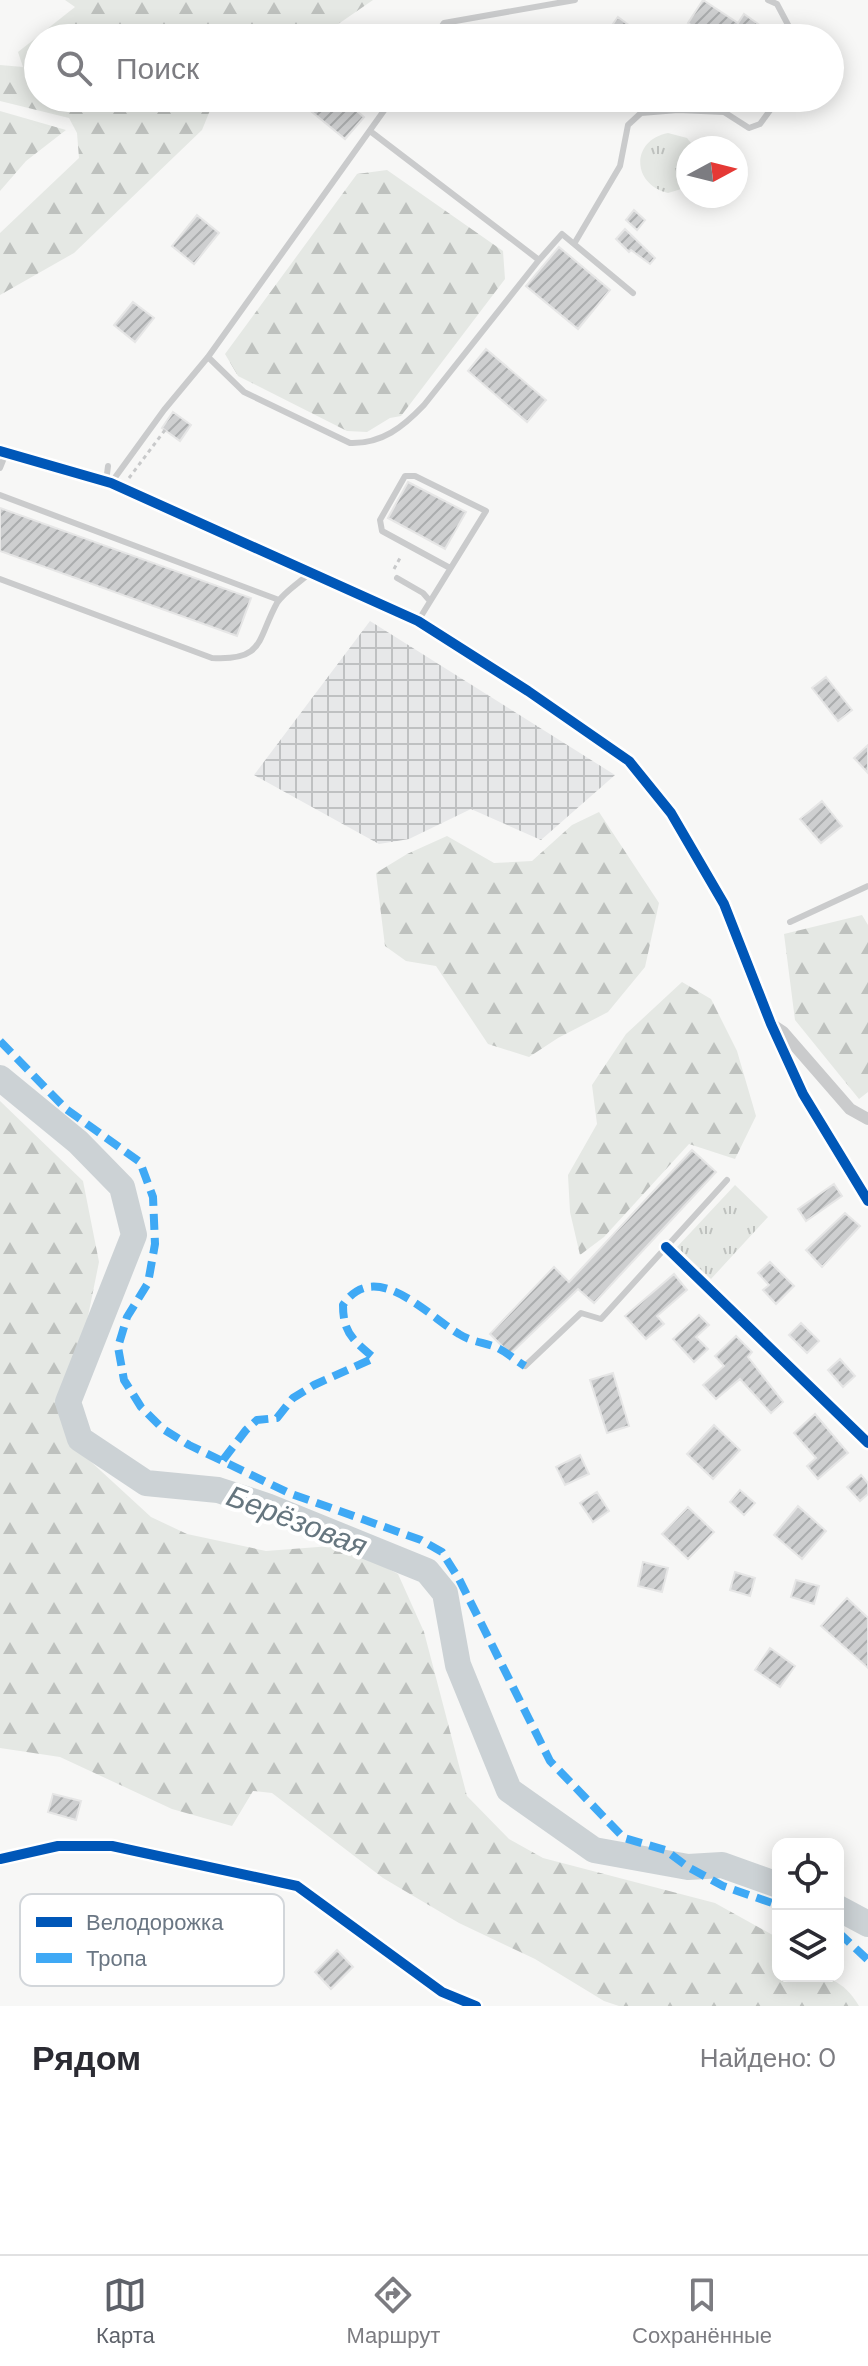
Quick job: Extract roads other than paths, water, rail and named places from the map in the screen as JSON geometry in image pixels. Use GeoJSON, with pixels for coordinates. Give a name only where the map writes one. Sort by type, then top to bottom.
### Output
{"type":"FeatureCollection","features":[{"type":"Feature","properties":{"kind":"street"},"geometry":{"type":"LineString","coordinates":[[3,452],[113,484],[418,621],[528,691],[629,761],[671,813],[724,904],[771,1024],[803,1094],[868,1201]]}},
{"type":"Feature","properties":{"kind":"street"},"geometry":{"type":"LineString","coordinates":[[771,1024],[783,1032],[850,1109],[868,1119]]}},
{"type":"Feature","properties":{"kind":"street"},"geometry":{"type":"LineString","coordinates":[[666,1247],[868,1443]]}},
{"type":"Feature","properties":{"kind":"street"},"geometry":{"type":"LineString","coordinates":[[0,1859],[58,1846],[112,1846],[297,1886],[442,1992],[476,2006]]}},
{"type":"Feature","properties":{"kind":"street"},"geometry":{"type":"LineString","coordinates":[[442,1992],[450,2006]]}},
{"type":"Feature","properties":{"kind":"lane"},"geometry":{"type":"LineString","coordinates":[[443,24],[575,0]]}},
{"type":"Feature","properties":{"kind":"lane"},"geometry":{"type":"LineString","coordinates":[[768,0],[777,4],[788,24]]}},
{"type":"Feature","properties":{"kind":"lane"},"geometry":{"type":"LineString","coordinates":[[113,484],[383,112]]}},
{"type":"Feature","properties":{"kind":"lane"},"geometry":{"type":"LineString","coordinates":[[574,244],[620,166],[628,125],[641,113],[653,112]]}},
{"type":"Feature","properties":{"kind":"lane"},"geometry":{"type":"LineString","coordinates":[[724,112],[749,128],[760,124],[769,112]]}},
{"type":"Feature","properties":{"kind":"lane"},"geometry":{"type":"LineString","coordinates":[[370,131],[539,260]]}},
{"type":"Feature","properties":{"kind":"lane"},"geometry":{"type":"LineString","coordinates":[[208,357],[244,392],[350,443],[363,443],[386,437],[424,405],[562,234],[633,293]]}},
{"type":"Feature","properties":{"kind":"lane"},"geometry":{"type":"LineString","coordinates":[[0,468],[3,452]]}},
{"type":"Feature","properties":{"kind":"lane"},"geometry":{"type":"LineString","coordinates":[[108,466],[113,484]]}},
{"type":"Feature","properties":{"kind":"lane"},"geometry":{"type":"LineString","coordinates":[[418,621],[486,511],[415,476],[405,476],[380,520],[382,531],[450,568]]}},
{"type":"Feature","properties":{"kind":"lane"},"geometry":{"type":"LineString","coordinates":[[0,495],[279,600]]}},
{"type":"Feature","properties":{"kind":"lane"},"geometry":{"type":"LineString","coordinates":[[0,579],[212,658],[231,659],[249,653],[261,642],[279,600],[310,573]]}},
{"type":"Feature","properties":{"kind":"lane"},"geometry":{"type":"LineString","coordinates":[[397,578],[423,593],[430,601]]}},
{"type":"Feature","properties":{"kind":"lane"},"geometry":{"type":"LineString","coordinates":[[790,922],[868,886]]}},
{"type":"Feature","properties":{"kind":"lane"},"geometry":{"type":"LineString","coordinates":[[525,1366],[581,1313],[601,1319],[727,1180]]}},
{"type":"Feature","properties":{"kind":"waterway","name":"Берёзовая"},"geometry":{"type":"LineString","coordinates":[[0,1078],[78,1142],[122,1187],[134,1235],[68,1402],[80,1439],[146,1483],[218,1490],[267,1506],[427,1571],[445,1593],[458,1665],[509,1790],[594,1850],[688,1867],[722,1865],[772,1883]]}},
{"type":"Feature","properties":{"kind":"waterway","name":"Берёзовая"},"geometry":{"type":"LineString","coordinates":[[842,1910],[868,1924]]}}]}
